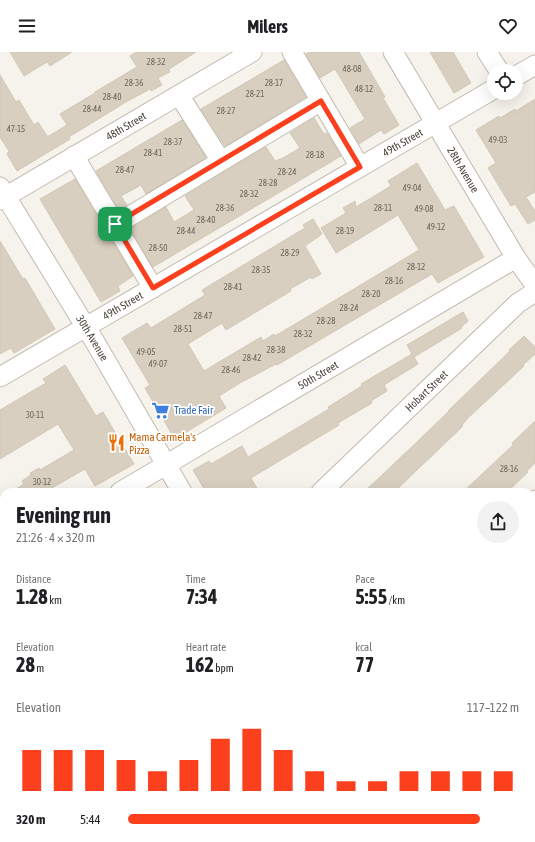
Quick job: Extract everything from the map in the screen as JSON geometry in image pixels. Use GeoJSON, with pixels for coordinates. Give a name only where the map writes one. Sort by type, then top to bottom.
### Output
{"type":"FeatureCollection","features":[{"type":"Feature","properties":{"kind":"street","name":"48th Street"},"geometry":{"type":"LineString","coordinates":[[2,194],[74,156],[252,52]]}},
{"type":"Feature","properties":{"kind":"street"},"geometry":{"type":"LineString","coordinates":[[292,52],[360,167]]}},
{"type":"Feature","properties":{"kind":"street","name":"28th Avenue"},"geometry":{"type":"LineString","coordinates":[[393,52],[516,258],[535,285]]}},
{"type":"Feature","properties":{"kind":"street"},"geometry":{"type":"LineString","coordinates":[[487,52],[494,64]]}},
{"type":"Feature","properties":{"kind":"street"},"geometry":{"type":"LineString","coordinates":[[523,72],[535,65]]}},
{"type":"Feature","properties":{"kind":"street","name":"49th Street"},"geometry":{"type":"LineString","coordinates":[[0,377],[487,93]]}},
{"type":"Feature","properties":{"kind":"street"},"geometry":{"type":"LineString","coordinates":[[179,95],[220,161]]}},
{"type":"Feature","properties":{"kind":"street"},"geometry":{"type":"LineString","coordinates":[[115,224],[321,101]]}},
{"type":"Feature","properties":{"kind":"street"},"geometry":{"type":"LineString","coordinates":[[74,156],[153,288]]}},
{"type":"Feature","properties":{"kind":"street","name":"30th Avenue"},"geometry":{"type":"LineString","coordinates":[[2,194],[86,327],[180,488]]}},
{"type":"Feature","properties":{"kind":"street","name":"50th Street"},"geometry":{"type":"LineString","coordinates":[[127,488],[516,258]]}},
{"type":"Feature","properties":{"kind":"street","name":"Hobart Street"},"geometry":{"type":"LineString","coordinates":[[325,488],[518,303],[535,292]]}},
{"type":"Feature","properties":{"kind":"building"},"geometry":{"type":"Polygon","coordinates":[[[10,52],[72,52],[50,66],[47,62],[24,76],[10,52]]]}},
{"type":"Feature","properties":{"kind":"building"},"geometry":{"type":"Polygon","coordinates":[[[136,52],[196,52],[169,69],[170,72],[158,78],[162,85],[151,91],[150,89],[126,102],[69,137],[70,139],[17,171],[7,154],[9,151],[0,137],[0,75],[16,102],[19,100],[34,125],[38,122],[47,136],[49,136],[67,125],[60,114],[137,67],[130,56],[136,52]]]}},
{"type":"Feature","properties":{"kind":"building"},"geometry":{"type":"Polygon","coordinates":[[[309,52],[359,52],[399,125],[384,134],[381,130],[359,144],[350,128],[365,119],[335,69],[320,78],[306,54],[309,52]]]}},
{"type":"Feature","properties":{"kind":"building"},"geometry":{"type":"Polygon","coordinates":[[[430,52],[453,52],[471,83],[454,93],[430,52]]]}},
{"type":"Feature","properties":{"kind":"building"},"geometry":{"type":"Polygon","coordinates":[[[284,60],[306,97],[225,146],[201,109],[284,60]]]}},
{"type":"Feature","properties":{"kind":"building"},"geometry":{"type":"Polygon","coordinates":[[[535,99],[535,192],[526,197],[535,211],[535,220],[528,224],[515,204],[511,206],[488,168],[496,163],[476,130],[499,116],[500,118],[515,109],[516,111],[535,99]]]}},
{"type":"Feature","properties":{"kind":"building"},"geometry":{"type":"Polygon","coordinates":[[[314,118],[324,134],[327,133],[341,156],[153,267],[130,229],[166,207],[174,222],[194,210],[185,196],[266,147],[275,161],[300,148],[290,133],[314,118]]]}},
{"type":"Feature","properties":{"kind":"building"},"geometry":{"type":"Polygon","coordinates":[[[182,120],[206,158],[146,194],[141,185],[121,196],[127,205],[119,210],[96,171],[182,120]]]}},
{"type":"Feature","properties":{"kind":"building"},"geometry":{"type":"Polygon","coordinates":[[[417,163],[445,210],[454,206],[484,257],[438,283],[432,274],[277,365],[276,364],[240,383],[219,396],[226,408],[178,437],[173,436],[145,388],[150,385],[122,338],[147,323],[151,328],[205,295],[202,290],[305,228],[303,225],[313,219],[322,234],[305,246],[321,274],[312,279],[311,277],[290,289],[291,291],[226,330],[222,323],[188,344],[204,371],[261,337],[263,341],[274,334],[275,336],[419,250],[398,215],[336,253],[321,228],[346,213],[343,208],[355,201],[356,207],[391,186],[388,181],[417,163]]]}},
{"type":"Feature","properties":{"kind":"building"},"geometry":{"type":"Polygon","coordinates":[[[75,179],[133,276],[118,286],[120,291],[101,302],[40,199],[75,179]]]}},
{"type":"Feature","properties":{"kind":"building"},"geometry":{"type":"Polygon","coordinates":[[[0,241],[23,279],[25,278],[55,329],[14,353],[11,348],[0,354],[0,241]]]}},
{"type":"Feature","properties":{"kind":"building"},"geometry":{"type":"Polygon","coordinates":[[[463,312],[468,321],[461,327],[462,328],[414,357],[418,364],[384,385],[387,391],[371,401],[372,403],[338,423],[339,425],[251,478],[257,488],[204,488],[193,470],[209,461],[211,464],[242,446],[248,457],[267,446],[329,409],[328,407],[362,386],[361,384],[412,354],[407,345],[463,312]]]}},
{"type":"Feature","properties":{"kind":"building"},"geometry":{"type":"Polygon","coordinates":[[[524,336],[535,347],[535,354],[398,488],[368,488],[449,411],[510,351],[509,350],[524,336]]]}},
{"type":"Feature","properties":{"kind":"building"},"geometry":{"type":"Polygon","coordinates":[[[65,365],[96,416],[103,412],[134,464],[95,486],[85,469],[52,488],[18,488],[24,484],[22,481],[31,475],[30,473],[39,468],[40,470],[74,450],[58,424],[0,459],[0,410],[46,383],[43,379],[65,365]]]}},
{"type":"Feature","properties":{"kind":"building"},"geometry":{"type":"Polygon","coordinates":[[[535,421],[535,463],[527,471],[528,472],[511,488],[467,488],[513,445],[512,443],[535,421]]]}},
{"type":"Feature","properties":{"kind":"place","name":"Trade Fair"},"geometry":{"type":"Point","coordinates":[161,410]}},
{"type":"Feature","properties":{"kind":"place","name":"Mama Carmela's Pizza"},"geometry":{"type":"Point","coordinates":[116,443]}},
{"type":"Feature","properties":{"kind":"route"},"geometry":{"type":"LineString","coordinates":[[321,101],[360,167],[153,288],[115,224],[321,101]]}}]}
